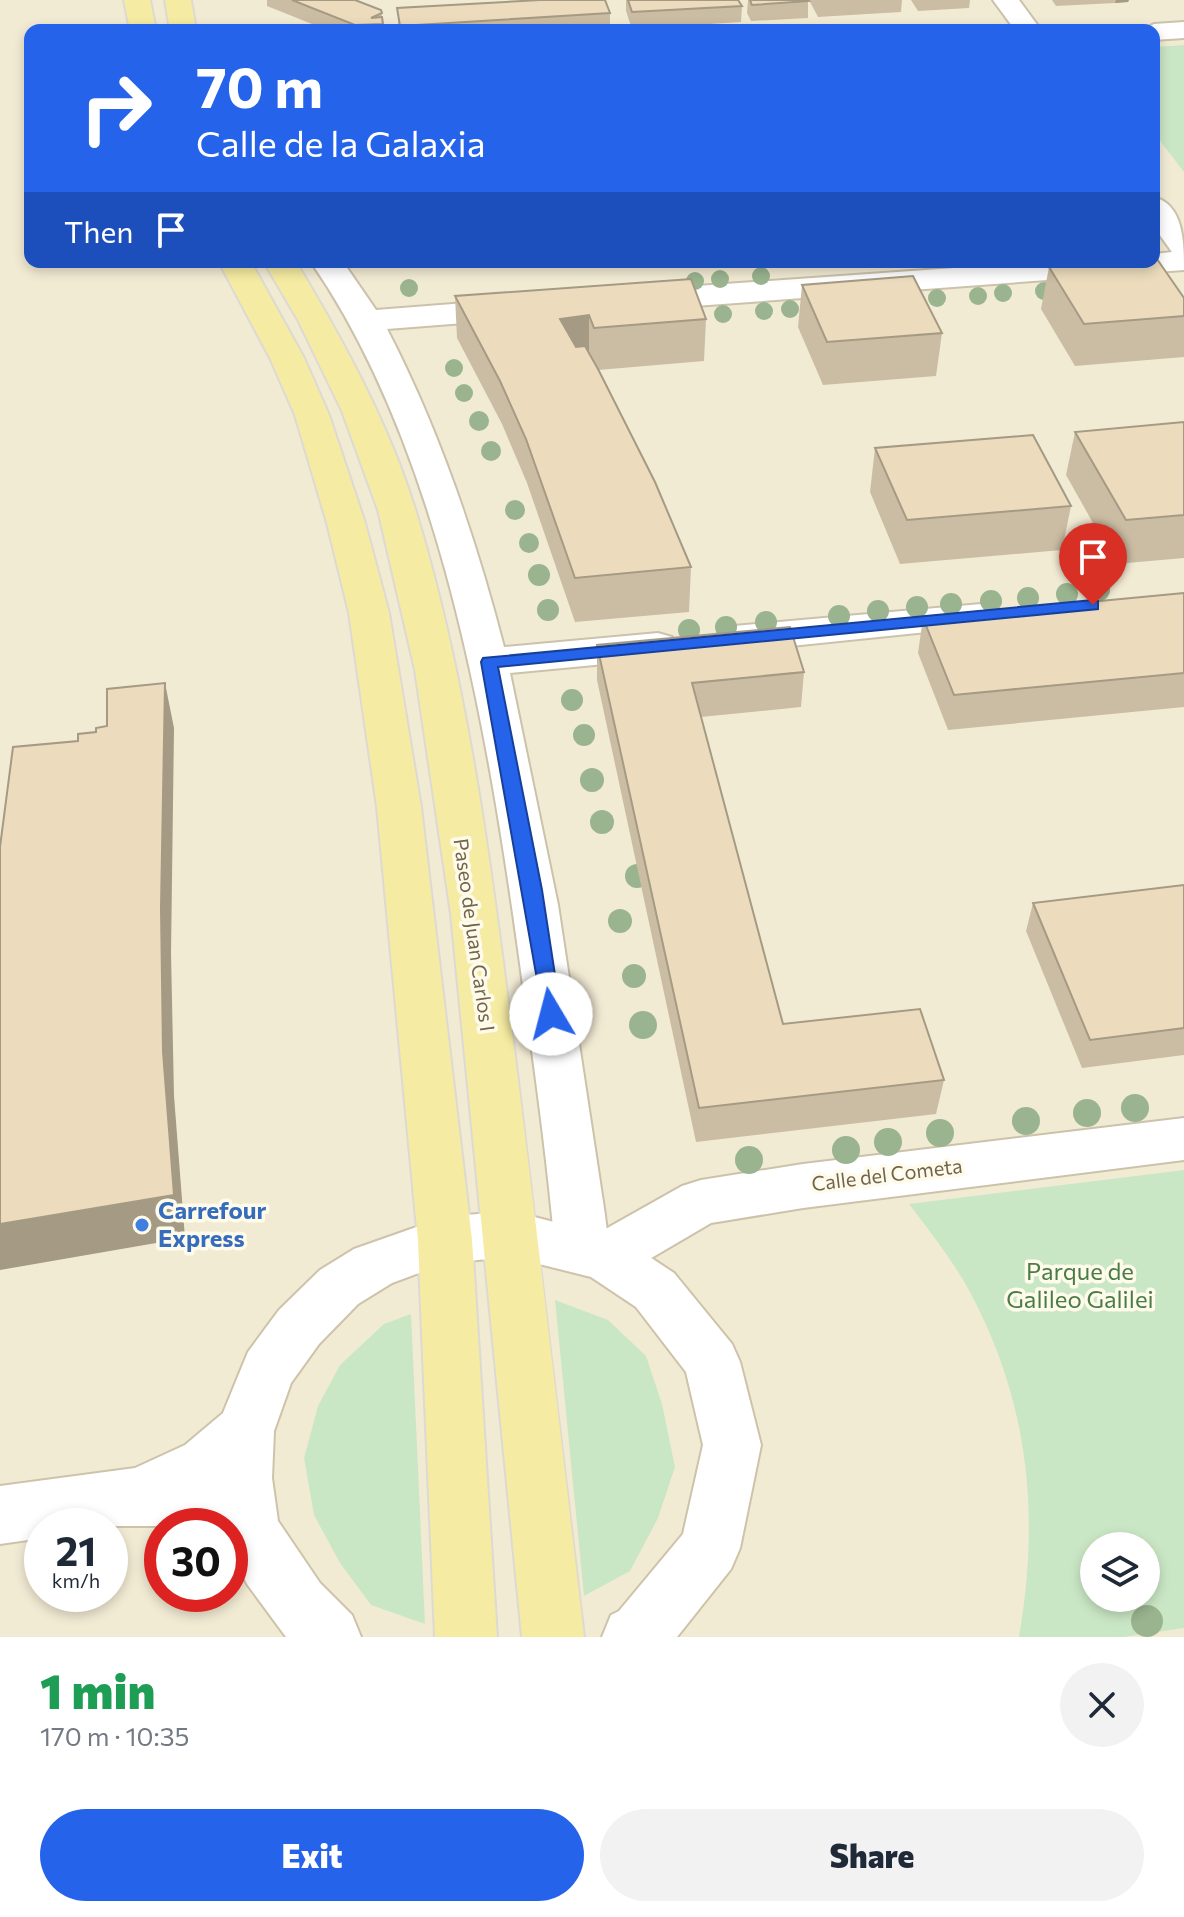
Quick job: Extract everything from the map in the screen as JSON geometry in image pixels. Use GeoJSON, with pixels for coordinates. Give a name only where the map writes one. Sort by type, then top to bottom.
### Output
{"type":"FeatureCollection","features":[{"type":"Feature","properties":{"kind":"main road"},"geometry":{"type":"LineString","coordinates":[[137,0],[142,24]]}},
{"type":"Feature","properties":{"kind":"main road"},"geometry":{"type":"LineString","coordinates":[[178,0],[182,24]]}},
{"type":"Feature","properties":{"kind":"main road"},"geometry":{"type":"LineString","coordinates":[[238,268],[287,358],[312,415],[346,523],[369,613],[399,807],[445,1240],[466,1637]]}},
{"type":"Feature","properties":{"kind":"main road","name":"Paseo de Juan Carlos I"},"geometry":{"type":"LineString","coordinates":[[284,268],[314,320],[359,411],[397,510],[435,670],[474,914],[553,1637]]}},
{"type":"Feature","properties":{"kind":"street"},"geometry":{"type":"LineString","coordinates":[[1006,0],[1024,24]]}},
{"type":"Feature","properties":{"kind":"street"},"geometry":{"type":"LineString","coordinates":[[1160,32],[1184,30]]}},
{"type":"Feature","properties":{"kind":"street"},"geometry":{"type":"LineString","coordinates":[[1160,214],[1184,247]]}},
{"type":"Feature","properties":{"kind":"street"},"geometry":{"type":"LineString","coordinates":[[1160,263],[1184,261]]}},
{"type":"Feature","properties":{"kind":"street"},"geometry":{"type":"LineString","coordinates":[[331,268],[366,321],[387,361],[436,485],[489,662],[533,890],[573,1160],[594,1253]]}},
{"type":"Feature","properties":{"kind":"street"},"geometry":{"type":"LineString","coordinates":[[617,302],[1087,268]]}},
{"type":"Feature","properties":{"kind":"street"},"geometry":{"type":"LineString","coordinates":[[366,321],[538,307]]}},
{"type":"Feature","properties":{"kind":"street"},"geometry":{"type":"LineString","coordinates":[[489,662],[1012,613]]}},
{"type":"Feature","properties":{"kind":"street","name":"Calle del Cometa"},"geometry":{"type":"LineString","coordinates":[[594,1253],[701,1202],[803,1186],[1184,1139]]}},
{"type":"Feature","properties":{"kind":"street"},"geometry":{"type":"LineString","coordinates":[[330,1637],[268,1563],[249,1526],[243,1478],[245,1431],[268,1370],[299,1327],[339,1287],[373,1266],[445,1240],[511,1234],[594,1253],[655,1290],[712,1362],[732,1445],[710,1548],[640,1636]]}},
{"type":"Feature","properties":{"kind":"street"},"geometry":{"type":"LineString","coordinates":[[139,1496],[206,1465],[245,1431]]}},
{"type":"Feature","properties":{"kind":"street"},"geometry":{"type":"LineString","coordinates":[[0,1515],[139,1496],[208,1507],[249,1526]]}},
{"type":"Feature","properties":{"kind":"shaded area"},"geometry":{"type":"Polygon","coordinates":[[[0,0],[1184,0],[1184,1637],[0,1637],[0,0]]]}},
{"type":"Feature","properties":{"kind":"green space"},"geometry":{"type":"Polygon","coordinates":[[[1184,45],[1184,172],[1160,141],[1160,47],[1184,45]]]}},
{"type":"Feature","properties":{"kind":"green space","name":"Parque de Galileo Galilei"},"geometry":{"type":"Polygon","coordinates":[[[1184,1170],[1184,1628],[1124,1637],[1019,1637],[1029,1547],[1025,1461],[1006,1377],[991,1335],[950,1259],[909,1204],[1184,1170]]]}},
{"type":"Feature","properties":{"kind":"green space"},"geometry":{"type":"Polygon","coordinates":[[[555,1300],[608,1320],[646,1356],[662,1404],[675,1467],[658,1518],[630,1571],[584,1596],[555,1300]]]}},
{"type":"Feature","properties":{"kind":"green space"},"geometry":{"type":"Polygon","coordinates":[[[411,1314],[425,1624],[371,1605],[340,1563],[314,1515],[304,1458],[318,1406],[340,1365],[384,1324],[411,1314]]]}},
{"type":"Feature","properties":{"kind":"building"},"geometry":{"type":"Polygon","coordinates":[[[292,0],[355,0],[381,10],[382,13],[371,18],[382,17],[383,24],[352,24],[292,0]]]}},
{"type":"Feature","properties":{"kind":"building"},"geometry":{"type":"Polygon","coordinates":[[[540,0],[605,0],[610,13],[400,24],[397,8],[540,0]]]}},
{"type":"Feature","properties":{"kind":"building"},"geometry":{"type":"Polygon","coordinates":[[[628,0],[738,0],[742,6],[632,12],[628,0]]]}},
{"type":"Feature","properties":{"kind":"building"},"geometry":{"type":"Polygon","coordinates":[[[750,0],[808,0],[809,1],[752,5],[750,0]]]}},
{"type":"Feature","properties":{"kind":"building"},"geometry":{"type":"Polygon","coordinates":[[[1160,263],[1184,298],[1184,316],[1084,324],[1050,268],[1160,268],[1160,263]]]}},
{"type":"Feature","properties":{"kind":"building"},"geometry":{"type":"Polygon","coordinates":[[[913,276],[942,333],[827,342],[802,285],[913,276]]]}},
{"type":"Feature","properties":{"kind":"building"},"geometry":{"type":"Polygon","coordinates":[[[691,279],[706,319],[594,328],[589,315],[560,319],[576,347],[585,346],[598,369],[655,482],[691,567],[575,578],[526,439],[500,381],[455,296],[691,279]]]}},
{"type":"Feature","properties":{"kind":"building"},"geometry":{"type":"Polygon","coordinates":[[[1184,422],[1184,515],[1126,520],[1075,432],[1184,422]]]}},
{"type":"Feature","properties":{"kind":"building"},"geometry":{"type":"Polygon","coordinates":[[[1033,435],[1071,506],[907,520],[875,448],[1033,435]]]}},
{"type":"Feature","properties":{"kind":"building"},"geometry":{"type":"Polygon","coordinates":[[[1184,593],[1184,673],[954,695],[923,618],[1184,593]]]}},
{"type":"Feature","properties":{"kind":"building"},"geometry":{"type":"Polygon","coordinates":[[[790,627],[804,672],[692,683],[783,1024],[920,1009],[944,1080],[699,1108],[597,645],[790,627]]]}},
{"type":"Feature","properties":{"kind":"building"},"geometry":{"type":"Polygon","coordinates":[[[165,683],[161,908],[163,1052],[174,1195],[0,1224],[0,847],[13,747],[78,741],[78,734],[96,732],[96,728],[107,726],[107,689],[165,683]]]}},
{"type":"Feature","properties":{"kind":"building"},"geometry":{"type":"Polygon","coordinates":[[[1184,885],[1184,1028],[1090,1040],[1033,903],[1184,885]]]}},
{"type":"Feature","properties":{"kind":"place","name":"Carrefour Express"},"geometry":{"type":"Point","coordinates":[142,1225]}},
{"type":"Feature","properties":{"kind":"route"},"geometry":{"type":"LineString","coordinates":[[551,1014],[533,890],[489,662],[1093,605]]}}]}
